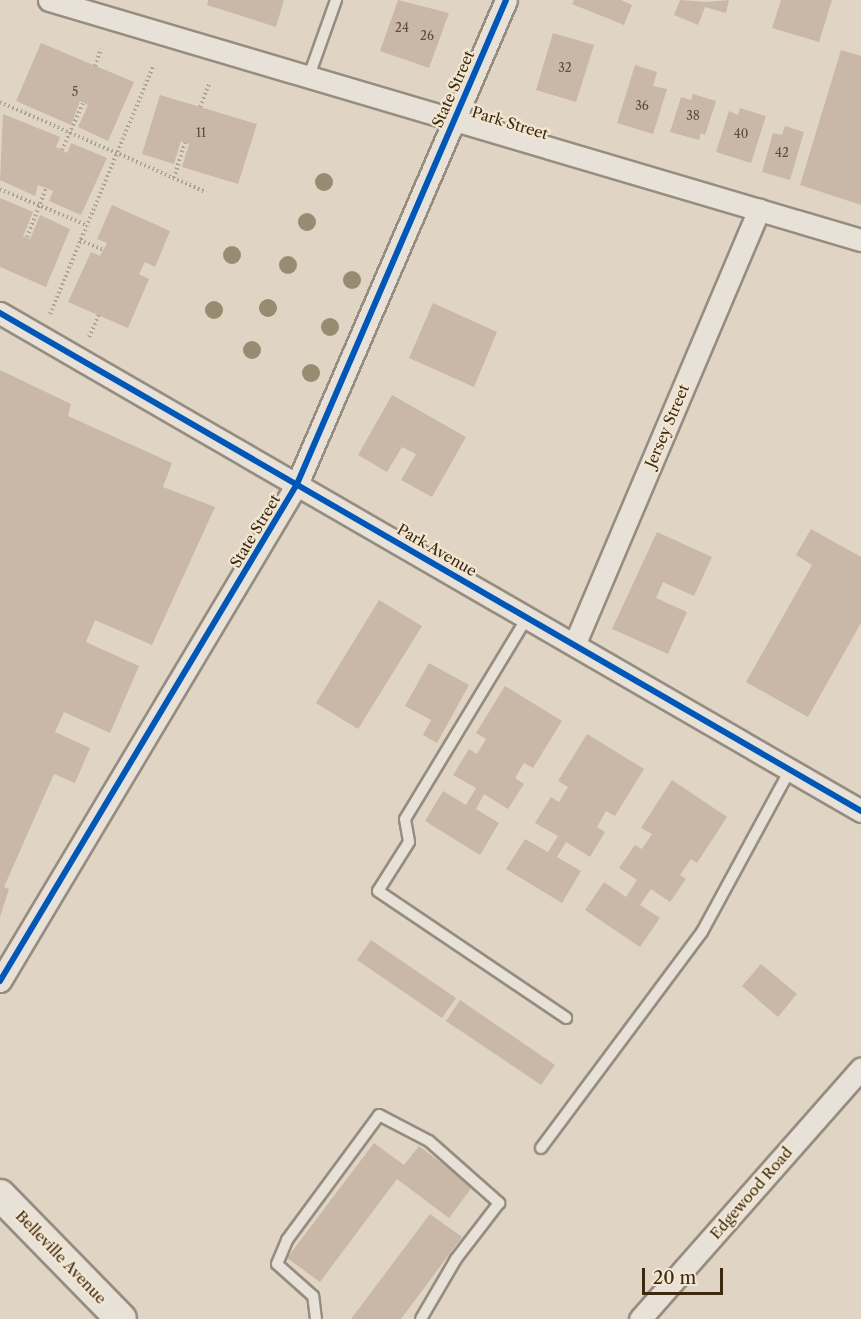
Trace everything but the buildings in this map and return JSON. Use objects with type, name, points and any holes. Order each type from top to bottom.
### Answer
[{"type":"main road","name":"Belleville Avenue","points":[[0,1195],[121,1319]]},
{"type":"street","name":"Park Street","points":[[48,0],[453,117],[861,240]]},
{"type":"street","name":"State Street","points":[[0,981],[297,484],[453,117],[506,0]]},
{"type":"street","name":"Jersey Street","points":[[575,643],[759,209]]},
{"type":"street","name":"Park Avenue","points":[[0,313],[575,643],[861,811]]},
{"type":"street","name":"Edgewood Road","points":[[640,1319],[861,1068]]},
{"type":"lane","points":[[309,76],[336,0]]},
{"type":"lane","points":[[528,616],[405,819],[409,842],[378,891],[566,1018]]},
{"type":"lane","points":[[542,1148],[702,932],[790,770]]},
{"type":"lane","points":[[316,1319],[313,1296],[277,1264],[287,1240],[379,1115],[429,1142],[499,1203],[456,1259],[421,1319]]},
{"type":"path","points":[[95,66],[101,49]]},
{"type":"path","points":[[50,315],[86,225],[120,153],[153,66]]},
{"type":"path","points":[[200,107],[208,83]]},
{"type":"path","points":[[0,102],[206,192]]},
{"type":"path","points":[[62,150],[83,103]]},
{"type":"path","points":[[174,177],[185,143]]},
{"type":"path","points":[[27,237],[46,188]]},
{"type":"path","points":[[0,189],[86,225]]},
{"type":"path","points":[[80,240],[104,250]]},
{"type":"path","points":[[89,337],[99,315]]},
{"type":"cycle path","points":[[0,981],[297,484],[506,0]]},
{"type":"cycle path","points":[[0,313],[861,811]]}]
